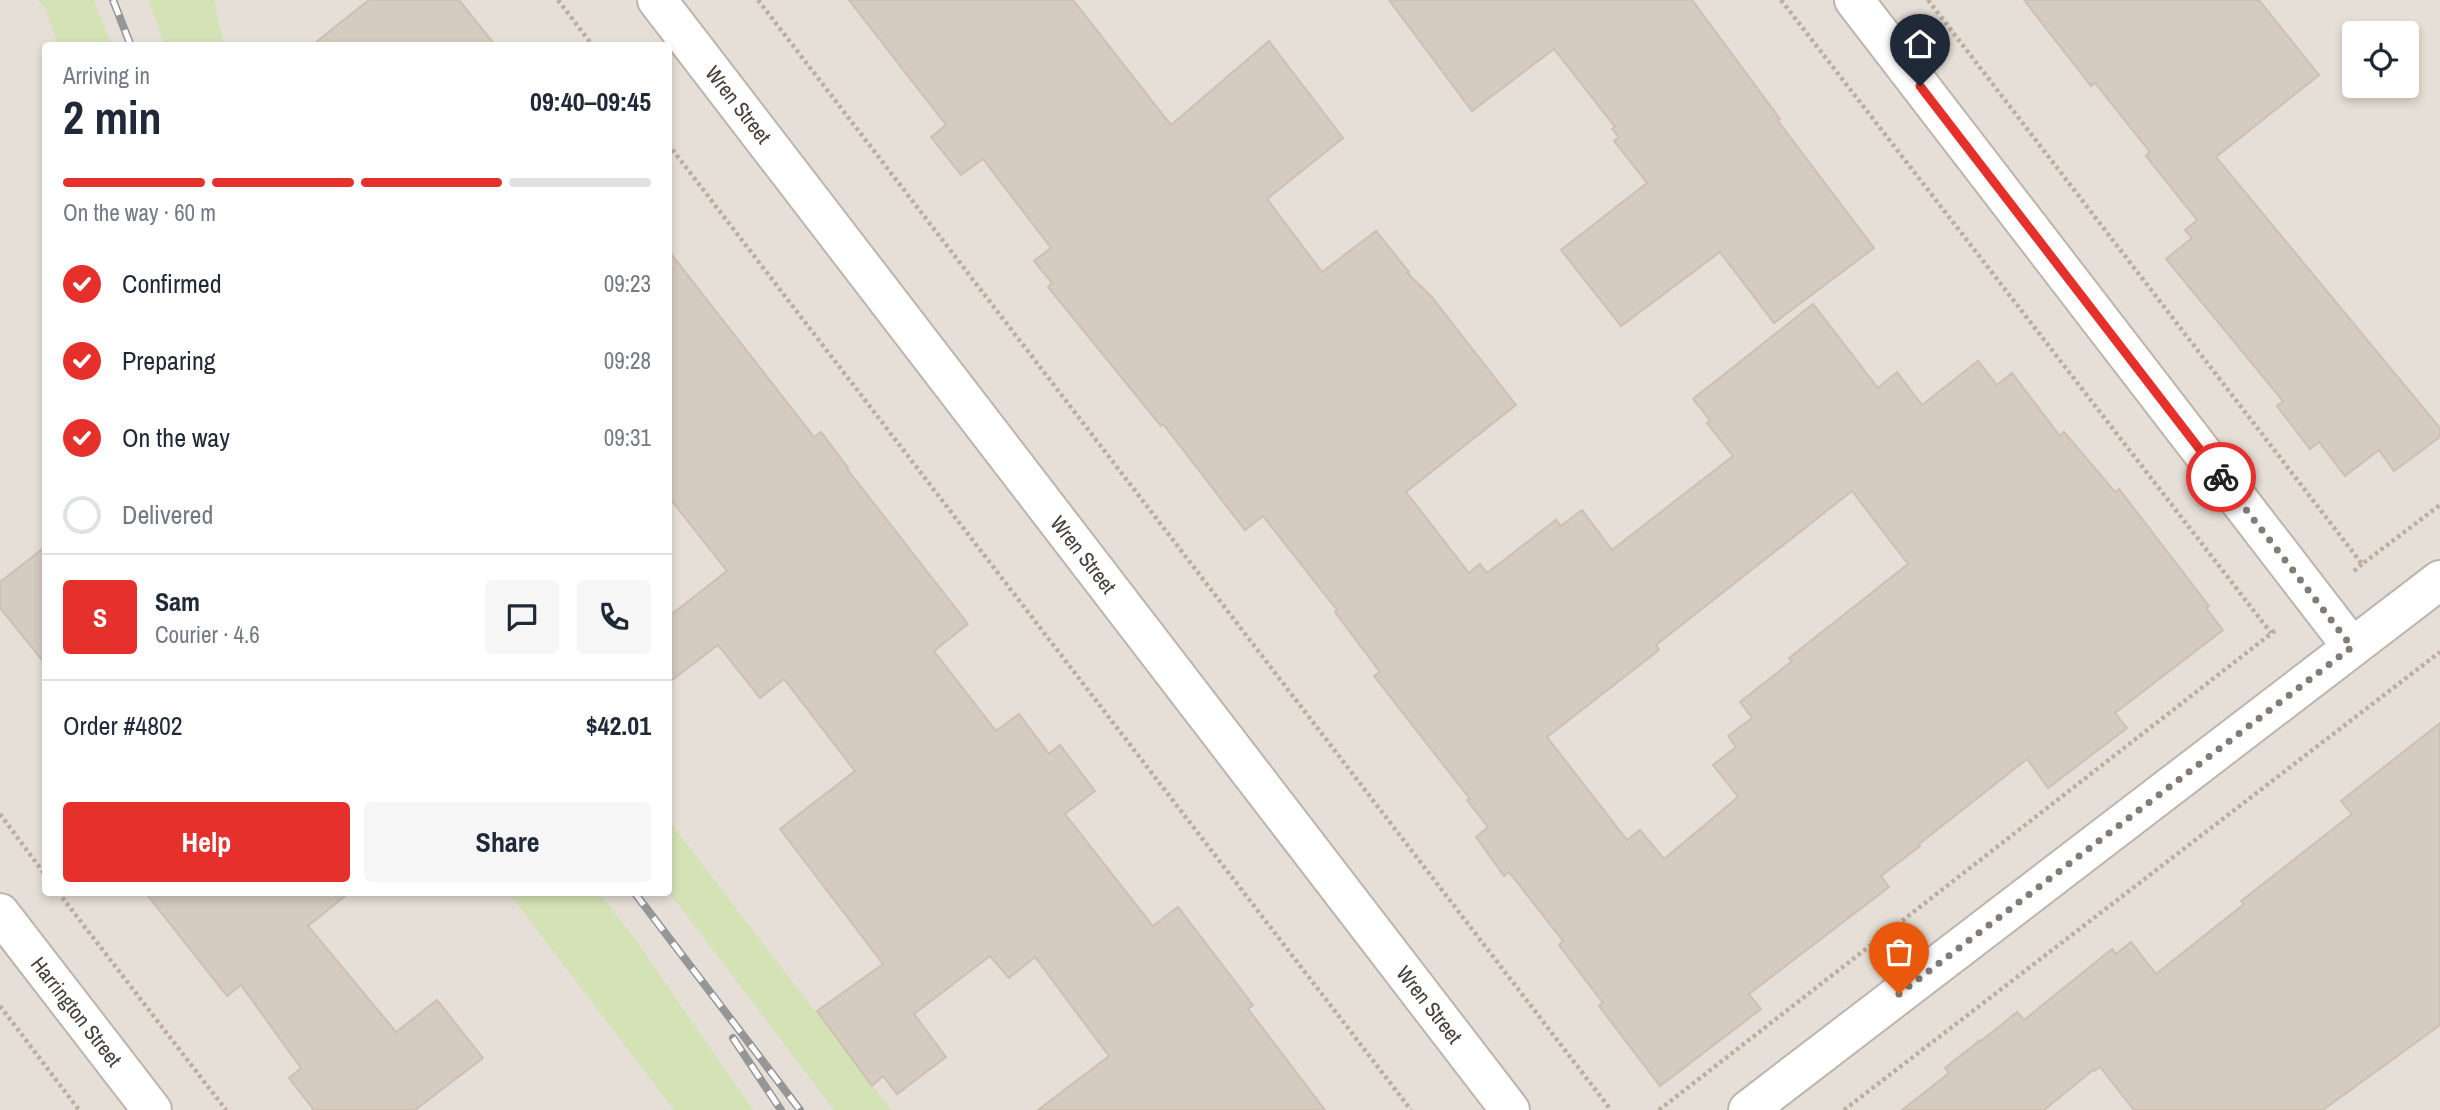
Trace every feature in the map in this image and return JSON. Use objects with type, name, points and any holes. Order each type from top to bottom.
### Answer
[{"type":"street","name":"Wren Street","points":[[657,0],[1510,1110]]},
{"type":"street","points":[[1854,0],[2352,647]]},
{"type":"street","points":[[1748,1110],[2440,580]]},
{"type":"street","name":"Harrington Street","points":[[0,913],[152,1110]]},
{"type":"path","points":[[558,0],[590,42]]},
{"type":"path","points":[[758,0],[1611,1110]]},
{"type":"path","points":[[1781,0],[2272,633]]},
{"type":"path","points":[[1928,0],[2362,564]]},
{"type":"path","points":[[672,149],[1411,1110]]},
{"type":"path","points":[[1659,1110],[2440,505]]},
{"type":"path","points":[[1844,1110],[2440,652]]},
{"type":"path","points":[[0,814],[42,871]]},
{"type":"path","points":[[61,896],[226,1110]]},
{"type":"path","points":[[0,1006],[79,1110]]},
{"type":"shaded area","points":[[0,0],[2440,0],[2440,1110],[0,1110]]},
{"type":"green space","points":[[38,0],[93,0],[111,42],[57,42],[46,10]]},
{"type":"green space","points":[[148,0],[214,0],[223,42],[164,42]]},
{"type":"green space","points":[[672,825],[891,1110],[834,1110],[672,896]]},
{"type":"green space","points":[[511,896],[601,896],[635,939],[753,1110],[674,1110]]},
{"type":"building","points":[[369,0],[459,0],[493,42],[316,42]]},
{"type":"building","points":[[849,0],[1073,0],[1171,125],[1269,41],[1343,138],[1267,199],[1322,272],[1376,231],[1409,272],[1407,273],[1431,296],[1516,405],[1406,492],[1469,573],[1480,564],[1487,573],[1556,520],[1561,526],[1582,510],[1612,550],[1733,456],[1707,423],[1710,420],[1693,399],[1813,304],[1878,388],[1897,372],[1922,405],[1978,361],[1997,385],[2012,373],[2060,436],[2064,432],[2115,492],[2119,489],[2209,606],[2206,608],[2223,630],[2115,713],[2127,728],[2048,788],[2027,759],[1919,844],[1920,846],[1881,876],[1889,887],[1749,994],[1761,1009],[1660,1086],[1599,1006],[1603,1003],[1559,945],[1563,941],[1509,872],[1504,876],[1476,837],[1488,827],[1467,800],[1470,799],[1374,676],[1380,672],[1335,612],[1337,610],[1263,516],[1245,530],[1163,424],[1161,426],[1048,287],[1052,283],[1034,261],[1051,248],[983,159],[961,175],[931,137],[946,125]],"holes":[[[1852,491],[1908,564],[1789,658],[1792,661],[1740,702],[1752,718],[1728,736],[1736,747],[1713,765],[1738,797],[1664,859],[1640,830],[1627,840],[1547,737],[1659,650],[1656,645]]]},
{"type":"building","points":[[1389,0],[1692,0],[1780,119],[1778,121],[1874,248],[1774,323],[1720,252],[1621,326],[1561,250],[1647,183],[1614,141],[1619,137],[1612,129],[1615,127],[1554,49],[1472,111]]},
{"type":"building","points":[[2024,0],[2259,0],[2319,75],[2216,157],[2440,428],[2440,437],[2394,471],[2379,450],[2345,476],[2319,442],[2310,449],[2277,406],[2283,401],[2166,259],[2192,238],[2185,230],[2197,220],[2146,156],[2150,152],[2095,83],[2091,86]]},
{"type":"building","points":[[672,255],[814,437],[821,432],[968,624],[934,651],[996,731],[1019,714],[1049,754],[1060,745],[1095,791],[1065,814],[1153,926],[1178,907],[1253,1005],[1248,1009],[1325,1110],[1038,1110],[1109,1056],[1035,957],[1009,978],[990,956],[914,1014],[946,1057],[897,1094],[883,1076],[872,1086],[817,1011],[883,964],[780,829],[855,771],[784,679],[760,698],[718,645],[672,680],[672,614],[727,571],[672,501]]},
{"type":"building","points":[[42,549],[42,660],[0,608],[0,582]]},
{"type":"building","points":[[2440,723],[2440,1025],[2323,1110],[2134,1110],[2100,1067],[2044,1110],[1902,1110],[1949,1073],[1945,1068],[1980,1040],[2017,1012],[2024,1020],[2112,949],[2116,954],[2131,942],[2156,974],[2244,904],[2241,901],[2352,814],[2341,801]]},
{"type":"building","points":[[148,896],[345,896],[308,926],[396,1032],[437,1000],[483,1058],[415,1110],[314,1110],[289,1078],[301,1068],[241,985],[227,996]]},
{"type":"railway","points":[[113,0],[129,42]]},
{"type":"railway","points":[[637,896],[800,1110]]},
{"type":"railway","points":[[733,1038],[781,1110]]},
{"type":"way so far","points":[[1899,994],[2352,647],[2221,477]]},
{"type":"route","points":[[1920,86],[2221,477]]}]
